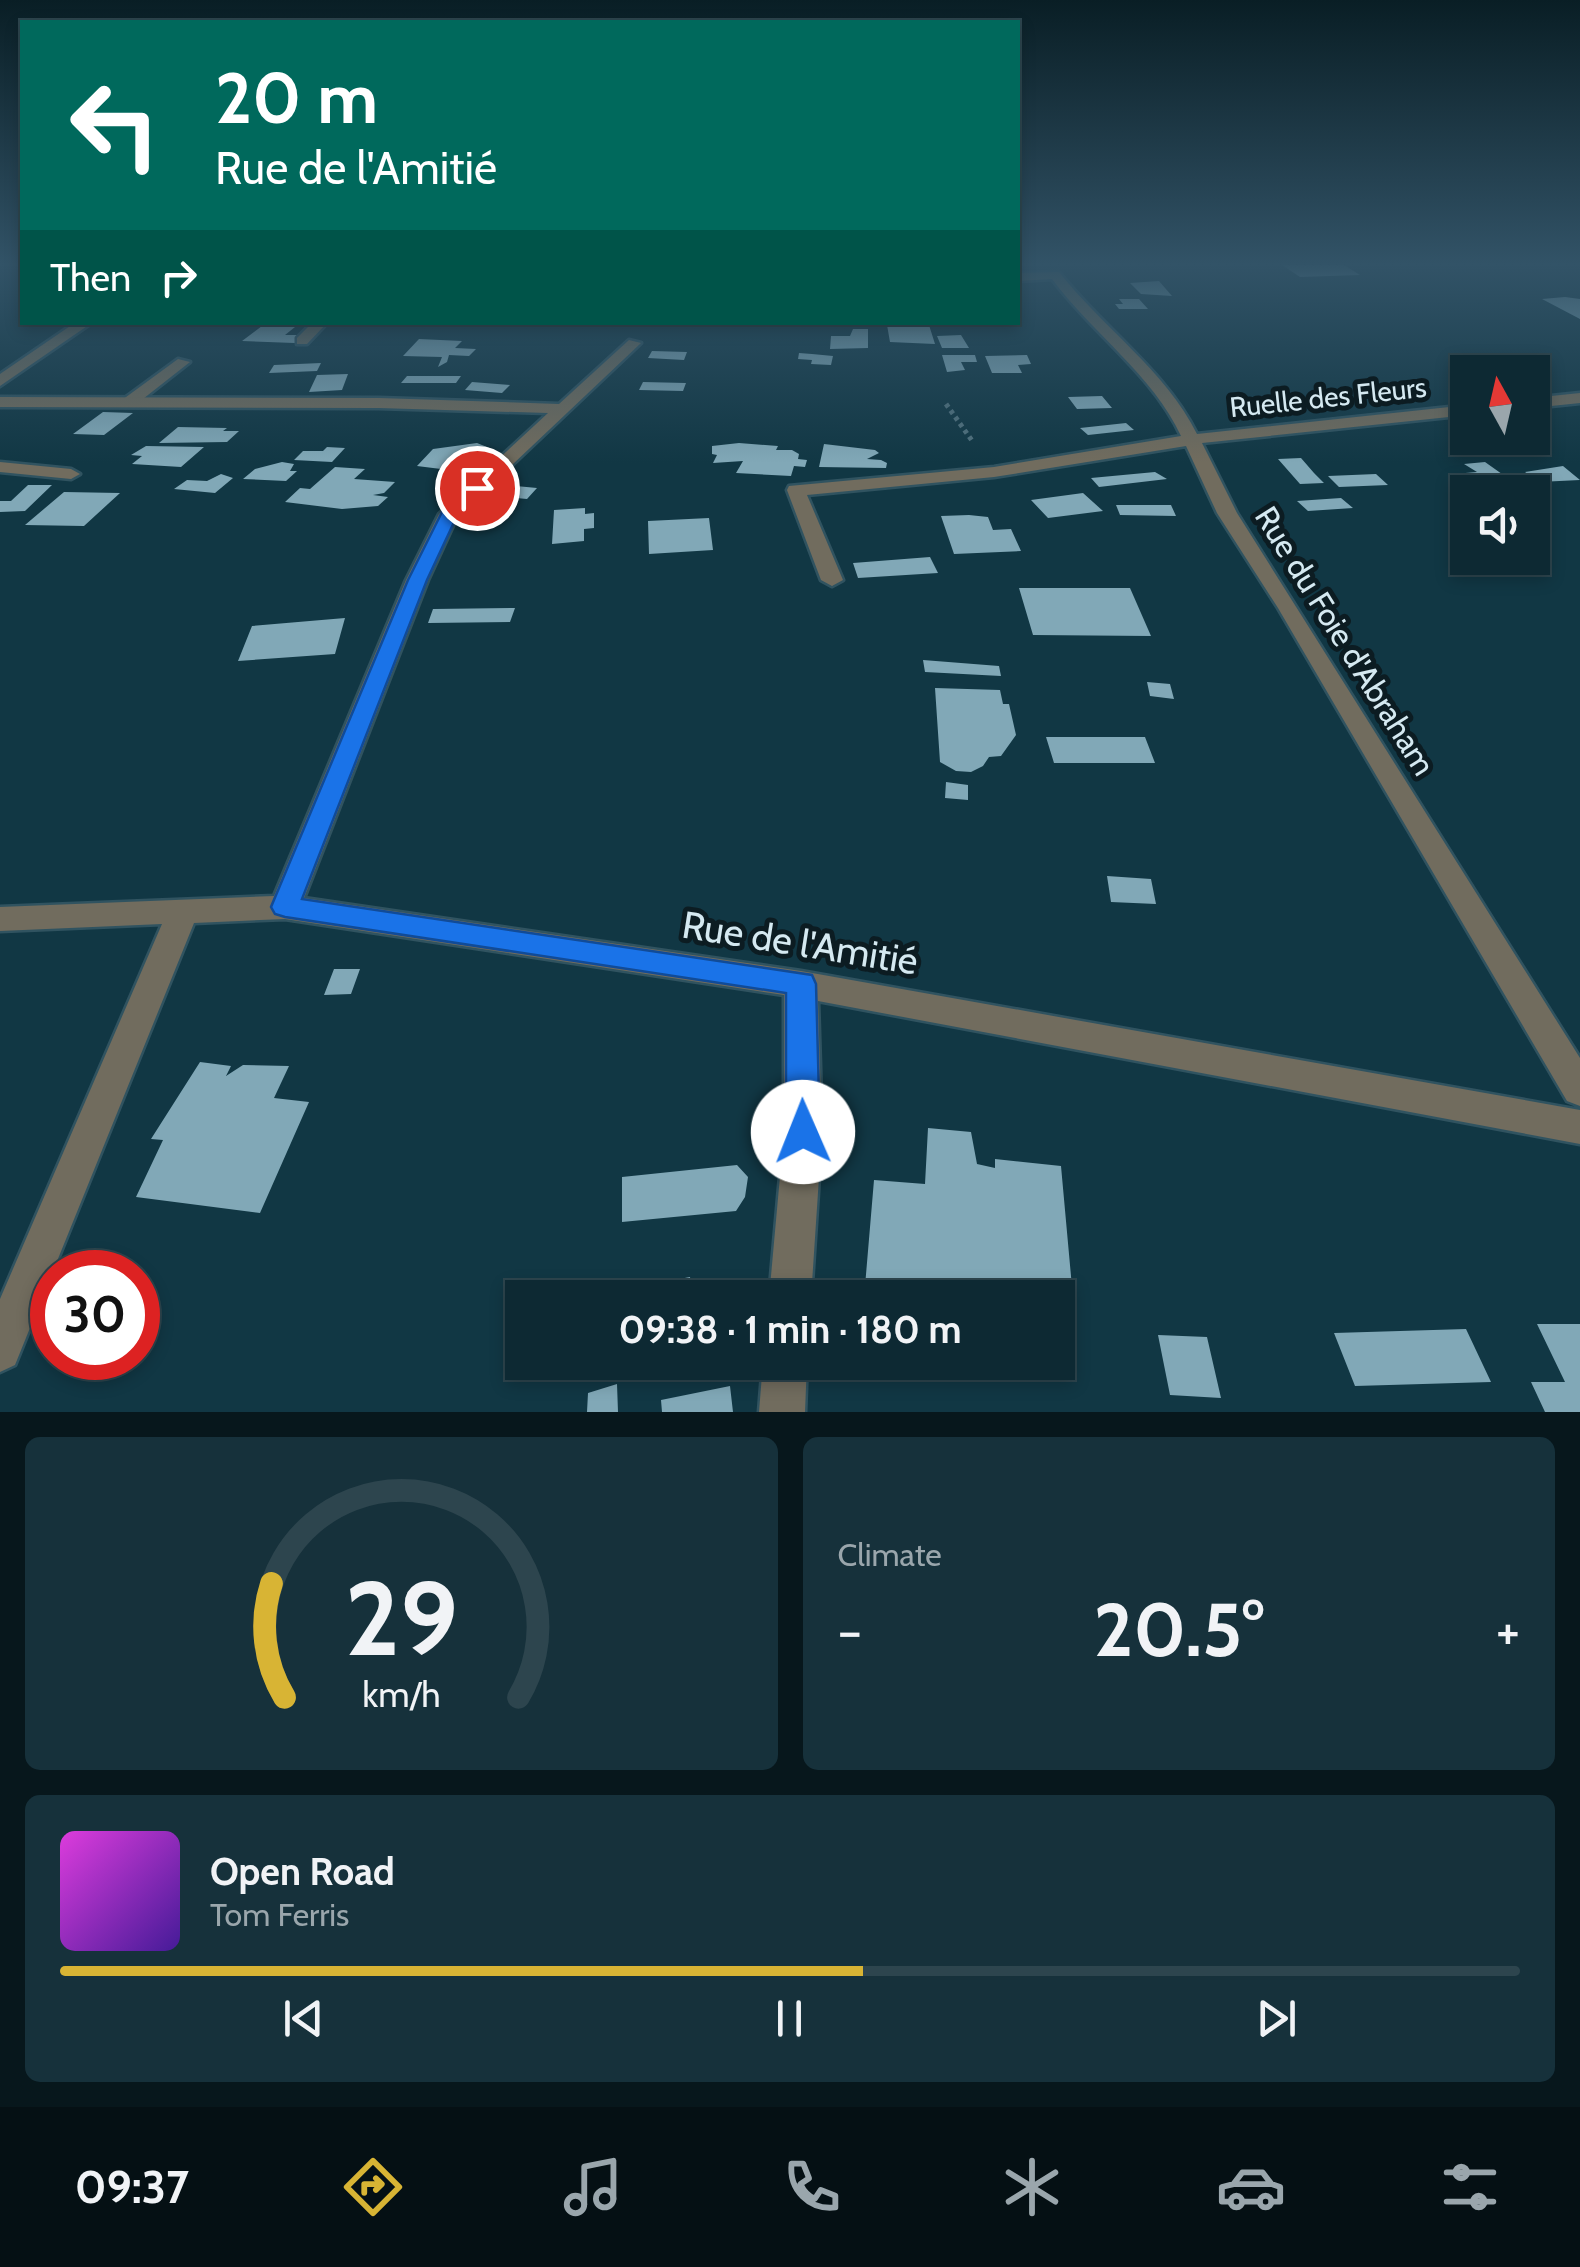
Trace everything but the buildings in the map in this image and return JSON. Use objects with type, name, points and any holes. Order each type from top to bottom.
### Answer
[{"type":"street","points":[[0,381],[73,331]]},
{"type":"street","points":[[302,341],[313,331]]},
{"type":"street","name":"Rue du Foie d'Abraham","points":[[1103,331],[1175,405],[1228,513],[1580,1090]]},
{"type":"street","points":[[285,907],[417,580],[449,514],[634,343]]},
{"type":"street","points":[[128,403],[183,362]]},
{"type":"street","points":[[1550,401],[1580,398]]},
{"type":"street","points":[[0,402],[379,403],[562,409]]},
{"type":"street","name":"Ruelle des Fleurs","points":[[832,580],[796,490],[994,472],[1195,439],[1450,412]]},
{"type":"street","points":[[0,466],[71,474]]},
{"type":"street","name":"Rue de l'Amitié","points":[[0,919],[285,907],[801,984],[1580,1127]]},
{"type":"street","points":[[0,1350],[61,1212],[183,912]]},
{"type":"street","points":[[791,1280],[803,1132],[801,984]]},
{"type":"street","points":[[782,1412],[785,1380]]},
{"type":"path","points":[[946,404],[994,472]]},
{"type":"route","points":[[477,488],[449,514],[417,580],[285,907],[801,984],[803,1132]]}]
